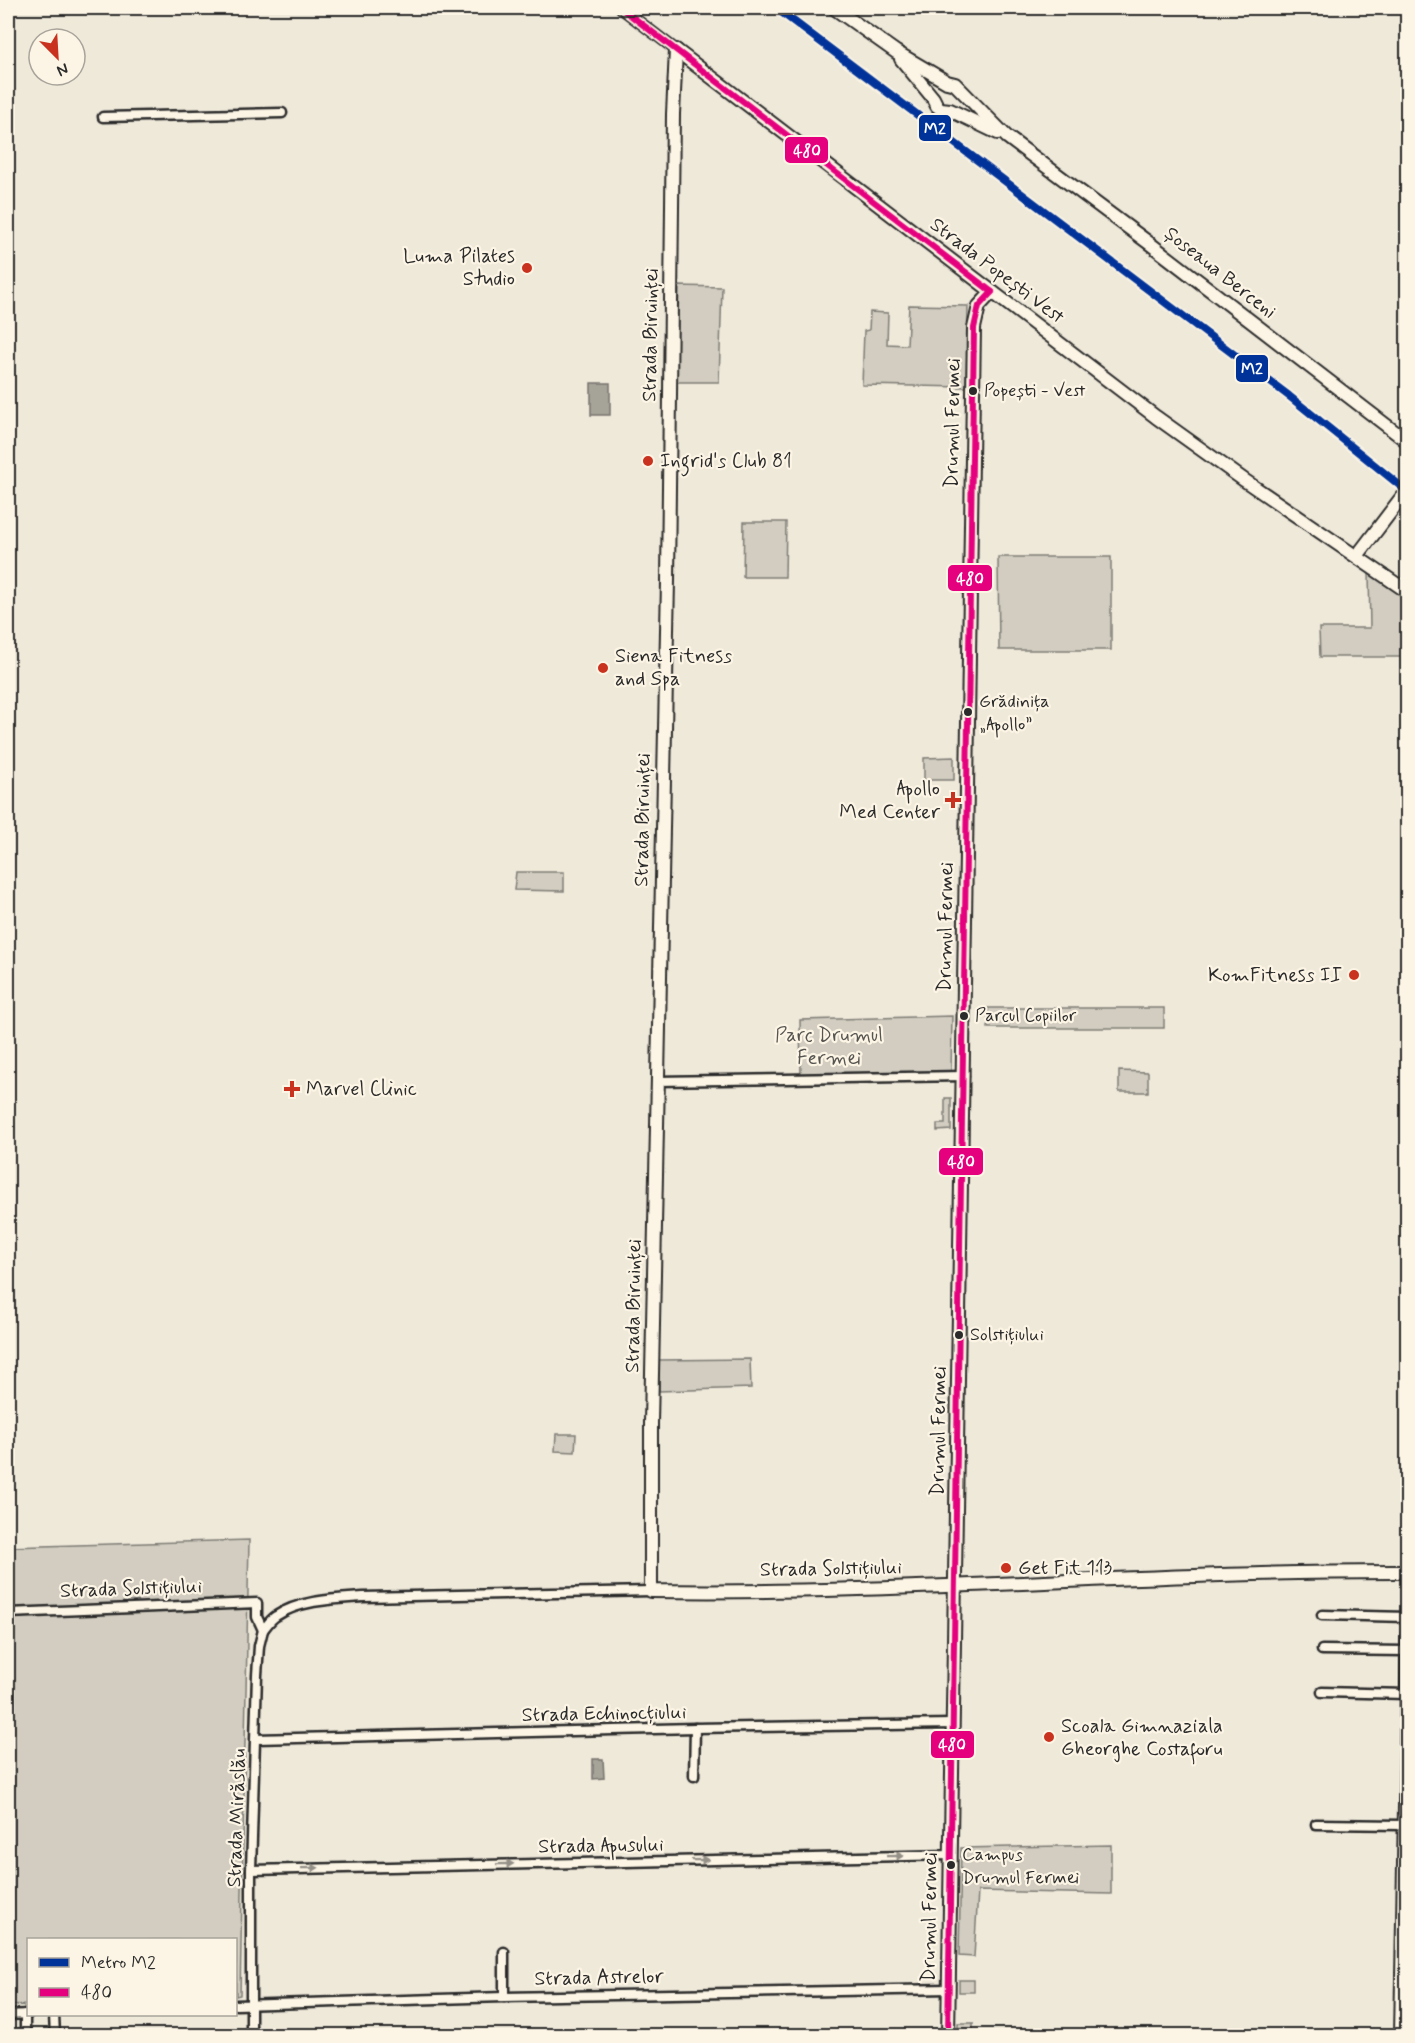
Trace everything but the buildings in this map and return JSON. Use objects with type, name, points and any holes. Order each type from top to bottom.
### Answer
[{"type":"street","name":"Strada Popești Vest","points":[[621,8],[1164,423],[1407,592]]},
{"type":"street","name":"Șoseaua Berceni","points":[[834,8],[896,52],[947,82],[956,84],[961,92],[1007,137],[1149,243],[1407,442]]},
{"type":"street","name":"Strada Biruinței","points":[[651,1591],[651,1423],[657,1081],[668,698],[673,114],[676,50]]},
{"type":"street","name":"Șoseaua Berceni","points":[[896,52],[941,109],[950,110],[1007,137]]},
{"type":"street","points":[[933,98],[938,86],[947,82]]},
{"type":"street","points":[[950,110],[958,105],[961,92]]},
{"type":"street","points":[[103,117],[282,113]]},
{"type":"street","name":"Drumul Fermei","points":[[948,2036],[974,328],[979,306],[992,292]]},
{"type":"street","points":[[1356,556],[1407,489]]},
{"type":"street","points":[[657,1081],[964,1076]]},
{"type":"street","name":"Strada Solstițiului","points":[[263,1630],[274,1616],[294,1608],[337,1599],[363,1597],[877,1588],[1250,1573],[1407,1572]]},
{"type":"street","name":"Strada Solstițiului","points":[[8,1613],[257,1603]]},
{"type":"street","name":"Strada Mirăslău","points":[[251,2036],[251,1870],[257,1675],[259,1646],[263,1630],[257,1617],[257,1603]]},
{"type":"street","points":[[1322,1616],[1407,1617]]},
{"type":"street","points":[[1401,2036],[1407,1634]]},
{"type":"street","points":[[1322,1650],[1407,1651]]},
{"type":"street","points":[[1322,1692],[1407,1685]]},
{"type":"street","name":"Strada Echinocțiului","points":[[256,1739],[953,1724]]},
{"type":"street","points":[[694,1776],[695,1728]]},
{"type":"street","points":[[1316,1824],[1404,1826]]},
{"type":"street","name":"Strada Apusului","points":[[251,1870],[951,1855]]},
{"type":"street","points":[[504,1952],[504,1997]]},
{"type":"street","name":"Strada Astrelor","points":[[237,2005],[504,1997],[949,1989]]},
{"type":"street","points":[[8,2014],[27,2014],[25,2036]]},
{"type":"street","points":[[54,2016],[55,2036]]},
{"type":"green space","points":[[679,286],[722,287],[719,382],[676,382]]},
{"type":"green space","points":[[909,305],[968,306],[966,387],[862,385],[864,331],[869,330],[870,312],[888,313],[887,344],[907,345]]},
{"type":"green space","points":[[744,522],[786,522],[785,577],[743,577]]},
{"type":"green space","points":[[998,557],[1111,557],[1111,650],[999,650]]},
{"type":"green space","points":[[1369,571],[1407,598],[1407,657],[1320,657],[1319,628],[1370,628]]},
{"type":"green space","points":[[954,757],[954,780],[924,780],[924,758]]},
{"type":"green space","points":[[516,872],[564,872],[564,891],[514,890]]},
{"type":"green space","points":[[988,1008],[1164,1008],[1164,1028],[988,1028]]},
{"type":"green space","name":"Parc Drumul Fermei","points":[[952,1016],[951,1072],[801,1075],[800,1020]]},
{"type":"green space","points":[[1119,1071],[1148,1072],[1148,1092],[1119,1092]]},
{"type":"green space","points":[[945,1098],[951,1098],[951,1130],[937,1131],[937,1124],[945,1124]]},
{"type":"green space","points":[[750,1359],[751,1388],[659,1391],[659,1360]]},
{"type":"green space","points":[[556,1434],[576,1434],[575,1452],[555,1451]]},
{"type":"green space","points":[[249,1540],[240,1995],[237,1996],[237,1938],[27,1938],[27,2005],[8,2006],[8,1547]]},
{"type":"green space","points":[[1111,1845],[1111,1894],[978,1891],[974,1957],[959,1956],[961,1848]]},
{"type":"green space","points":[[959,1980],[974,1980],[974,1992],[959,1992]]},
{"type":"green space","points":[[958,2023],[973,2023],[973,2035],[958,2035]]},
{"type":"shaded area","points":[[591,383],[610,383],[610,415],[591,415]]},
{"type":"shaded area","points":[[593,1759],[603,1759],[604,1778],[593,1779]]},
{"type":"metro line","name":"M2","points":[[776,8],[1289,396],[1408,492]]},
{"type":"transit line","name":"480","points":[[621,8],[992,292]]},
{"type":"transit line","name":"480","points":[[948,2036],[974,328],[979,306],[992,292]]},
{"type":"place","name":"Luma Pilates Studio","points":[[527,268]]},
{"type":"place","name":"Popești - Vest","points":[[973,391]]},
{"type":"place","name":"Ingrid's Club 81","points":[[648,461]]},
{"type":"place","name":"Siena Fitness and Spa","points":[[603,668]]},
{"type":"place","name":"Grădinița „Apollo”","points":[[968,712]]},
{"type":"place","name":"Apollo Med Center","points":[[953,800]]},
{"type":"place","name":"KomFitness II","points":[[1354,975]]},
{"type":"place","name":"Parcul Copiilor","points":[[964,1016]]},
{"type":"place","name":"Marvel Clinic","points":[[292,1089]]},
{"type":"place","name":"Solstițiului","points":[[959,1335]]},
{"type":"place","name":"Get Fit 113","points":[[1006,1568]]},
{"type":"place","name":"Scoala Gimnaziala Gheorghe Costaforu","points":[[1049,1737]]},
{"type":"place","name":"Campus Drumul Fermei","points":[[951,1865]]}]
